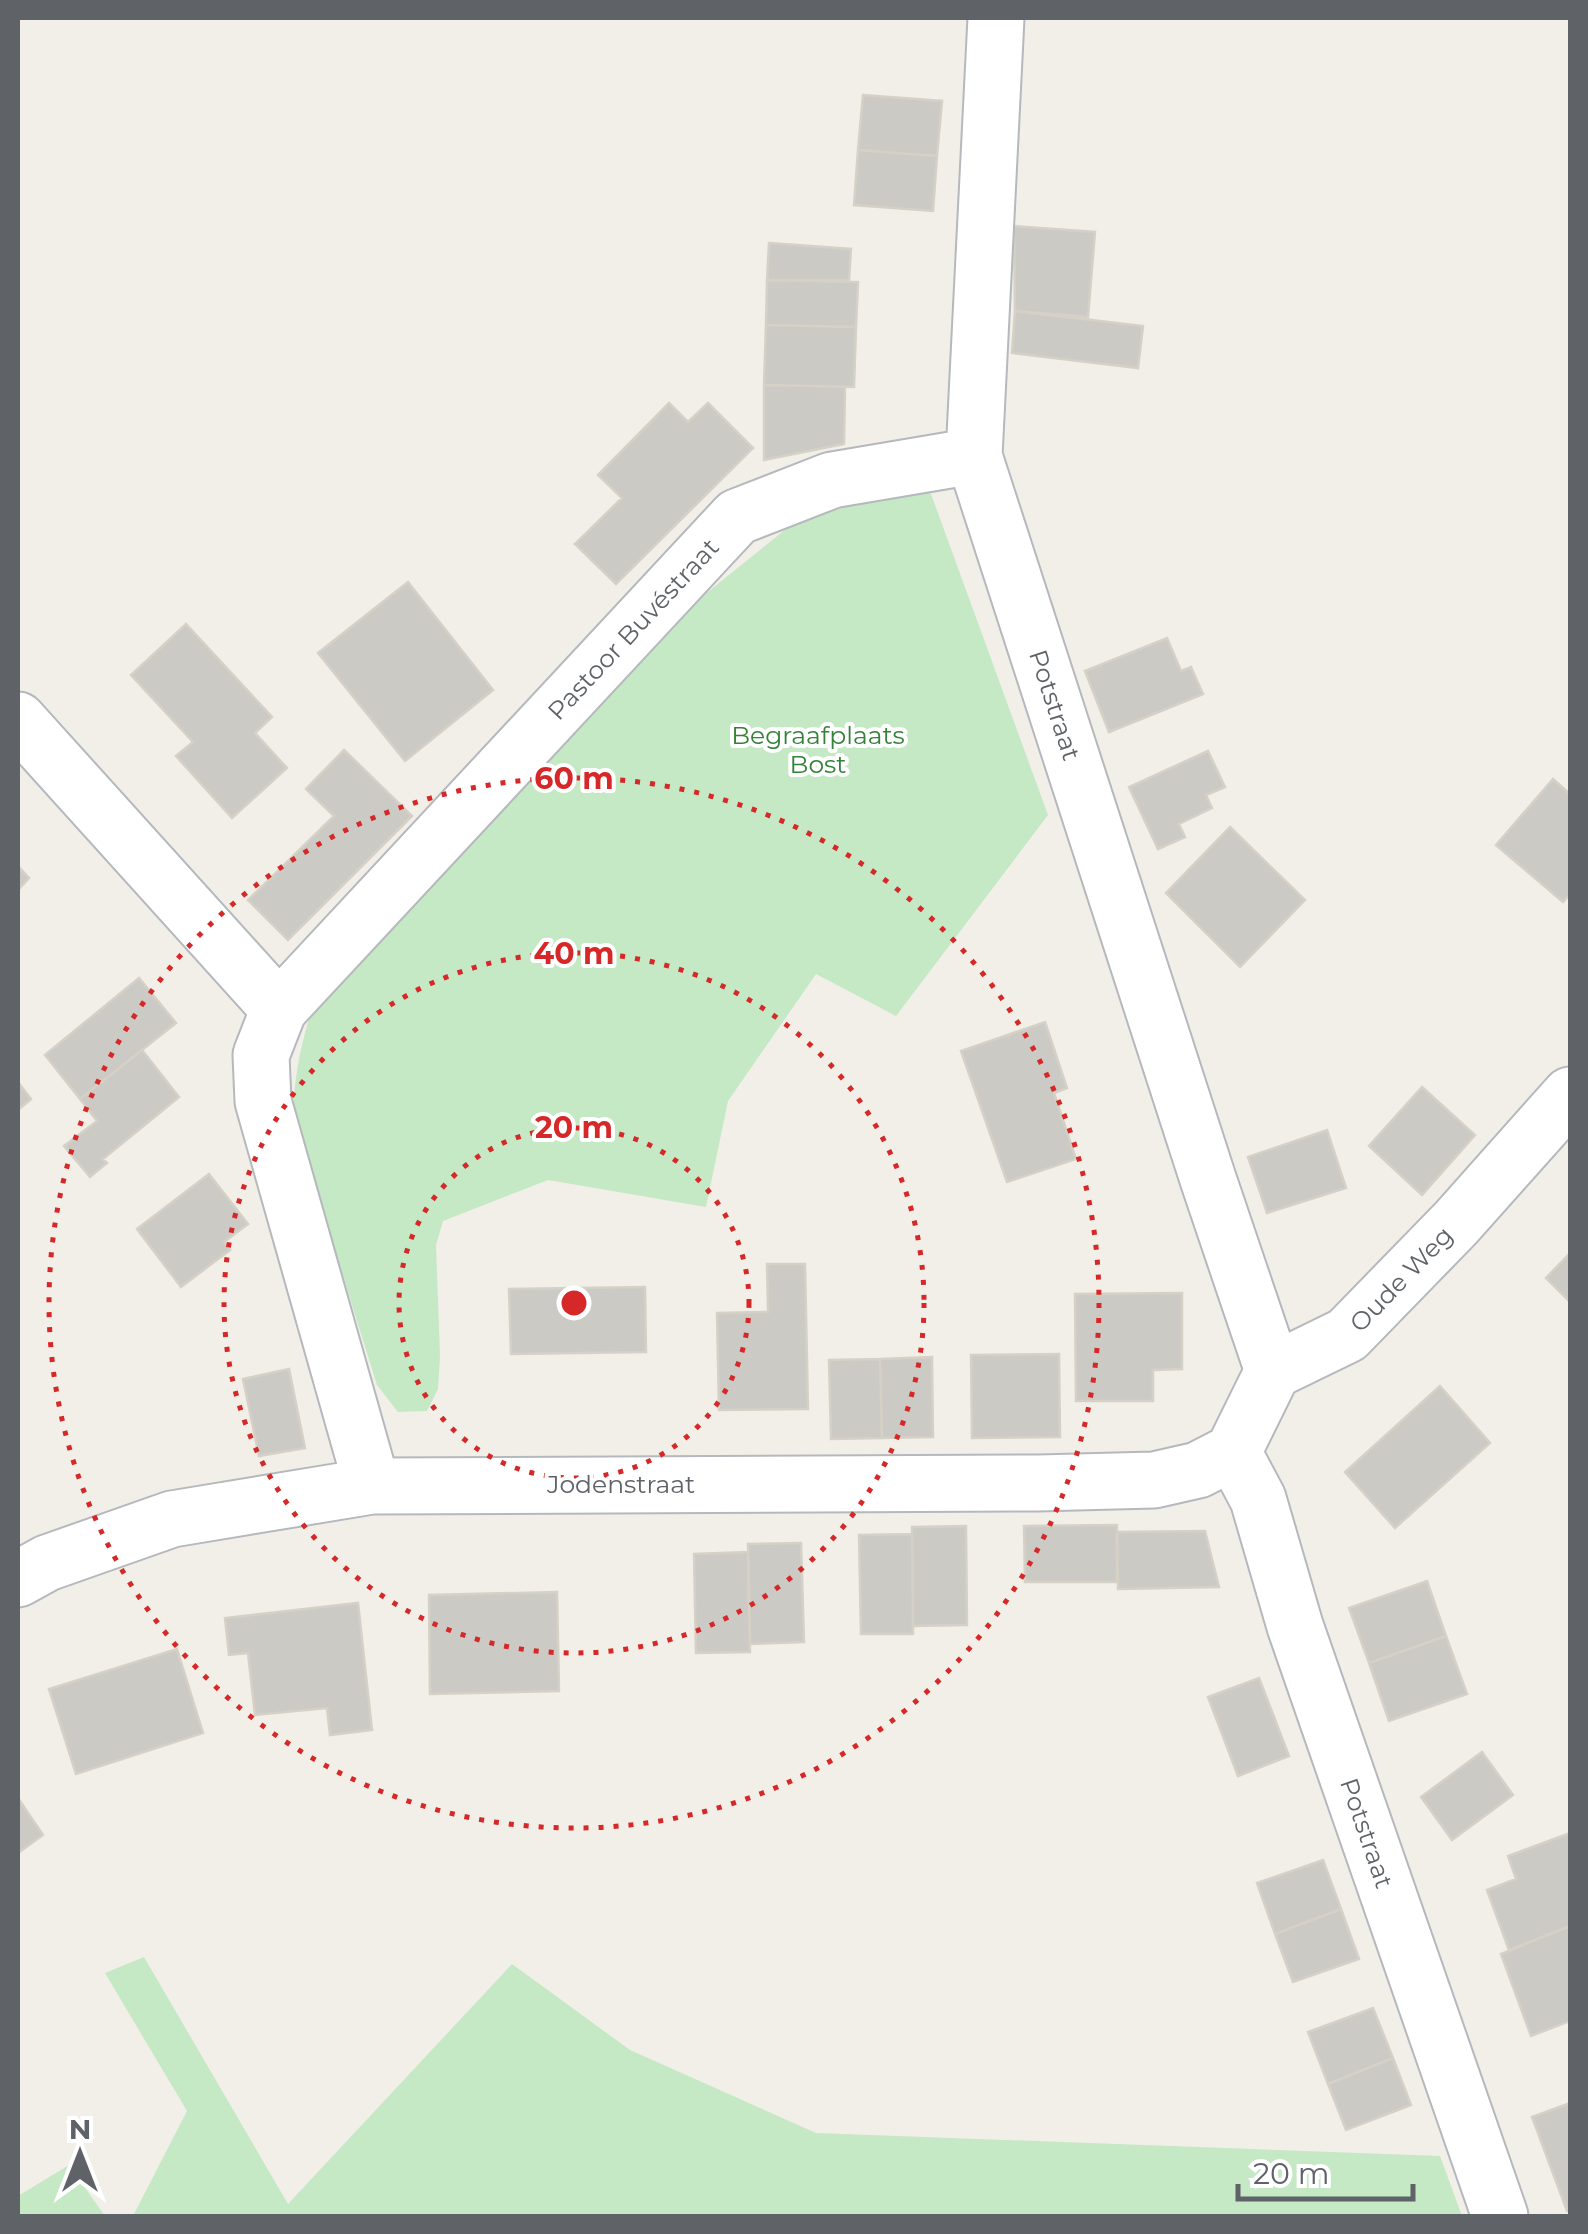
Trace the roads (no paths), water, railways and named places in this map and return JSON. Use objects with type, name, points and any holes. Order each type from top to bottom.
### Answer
[{"type":"street","name":"Potstraat","points":[[996,18],[974,456],[1273,1371]]},
{"type":"street","name":"Pastoor Buvéstraat","points":[[372,1486],[262,1101],[261,1055],[278,1008],[736,517],[832,480],[974,456]]},
{"type":"street","points":[[18,720],[278,1008]]},
{"type":"street","name":"Oude Weg","points":[[1273,1371],[1347,1335],[1456,1223],[1570,1095]]},
{"type":"street","points":[[1233,1452],[1273,1371]]},
{"type":"street","name":"Potstraat","points":[[1233,1452],[1258,1499],[1295,1626],[1500,2216]]},
{"type":"street","name":"Jodenstraat","points":[[18,1579],[46,1562],[172,1519],[372,1486],[1154,1480],[1198,1470],[1233,1452]]},
{"type":"park label","name":"Begraafplaats Bost","points":[[818,750]]}]
